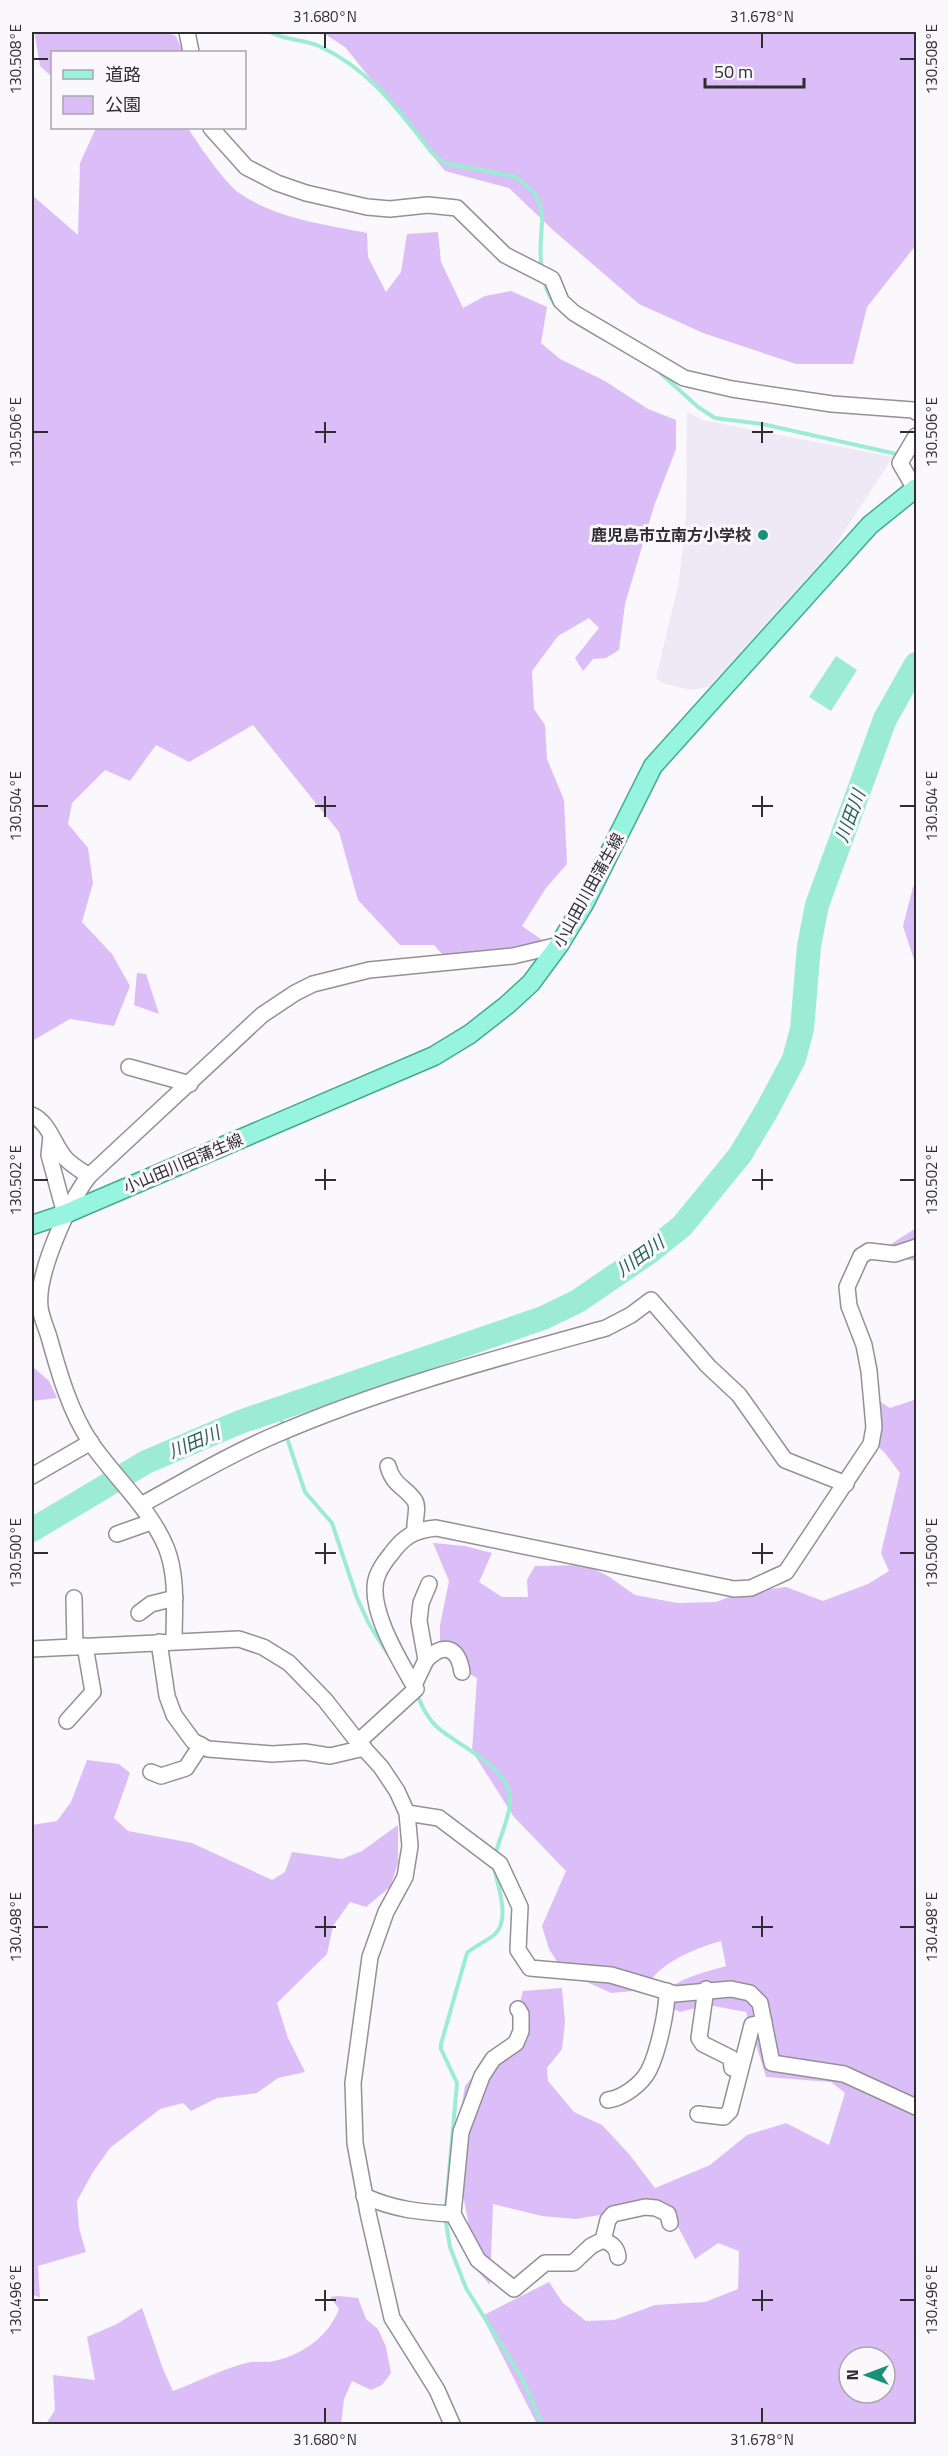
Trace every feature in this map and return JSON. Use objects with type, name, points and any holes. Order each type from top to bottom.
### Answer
[{"type":"main road","name":"小山田川田蒲生線","points":[[32,1225],[65,1214],[434,1056],[483,1024],[507,1005],[531,982],[559,945],[584,903],[653,766],[870,525],[916,488]]},
{"type":"street","points":[[187,32],[191,51]]},
{"type":"street","points":[[212,129],[246,167],[277,183],[306,193],[367,207],[390,209],[436,205],[457,208],[505,255],[552,279],[561,301],[574,313],[684,378],[832,404],[916,412]]},
{"type":"street","points":[[913,442],[900,464],[916,488]]},
{"type":"street","points":[[559,945],[513,956],[369,970],[313,984],[295,993],[262,1015],[89,1176],[74,1196],[65,1214],[41,1282],[40,1306],[68,1397],[91,1442],[139,1503],[165,1544],[174,1570],[175,1598],[167,1642],[167,1696],[174,1715],[193,1741],[208,1749],[273,1754],[305,1752],[330,1756],[361,1745],[416,1689],[380,1618],[375,1596],[377,1575],[393,1551],[415,1530],[436,1528],[734,1589],[751,1588],[786,1572],[871,1444],[874,1427],[865,1354],[849,1306],[847,1287],[861,1256],[869,1251],[896,1254],[916,1246]]},
{"type":"street","points":[[129,1067],[190,1084]]},
{"type":"street","points":[[32,1115],[46,1126],[67,1160],[89,1176]]},
{"type":"street","points":[[51,1136],[49,1155],[65,1214]]},
{"type":"street","points":[[139,1503],[215,1462],[275,1434],[412,1383],[606,1328],[631,1315],[651,1300],[708,1366],[740,1395],[785,1460],[846,1484]]},
{"type":"street","points":[[32,1476],[91,1442]]},
{"type":"street","points":[[388,1466],[398,1486],[415,1501],[417,1510],[414,1519],[415,1530]]},
{"type":"street","points":[[117,1534],[151,1522]]},
{"type":"street","points":[[426,1660],[419,1621],[421,1603],[429,1584]]},
{"type":"street","points":[[67,1720],[93,1692],[80,1646],[74,1598]]},
{"type":"street","points":[[139,1613],[151,1604],[175,1598]]},
{"type":"street","points":[[32,1649],[239,1640],[263,1647],[289,1663],[325,1700],[381,1767],[397,1791],[407,1813],[410,1846],[405,1877],[386,1912],[370,1957],[353,2083],[356,2143],[364,2196],[392,2318],[437,2390],[452,2424]]},
{"type":"street","points":[[414,1685],[426,1660],[436,1650],[445,1649],[454,1653],[460,1661],[462,1672]]},
{"type":"street","points":[[151,1772],[161,1776],[186,1768],[201,1745]]},
{"type":"street","points":[[407,1813],[439,1818],[500,1864],[520,1907],[518,1950],[530,1968],[611,1975],[675,1994],[706,1989],[731,1989],[750,1993],[760,2002],[772,2063],[844,2074],[916,2107]]},
{"type":"street","points":[[706,1989],[699,2038],[703,2044],[731,2058],[732,2068]]},
{"type":"street","points":[[608,2100],[615,2099],[634,2088],[649,2071],[667,2009],[667,1991]]},
{"type":"street","points":[[518,2009],[521,2014],[521,2031],[516,2043],[493,2059],[482,2076],[461,2132],[453,2214],[478,2260],[514,2289],[545,2263],[573,2263],[591,2246],[603,2240],[608,2220],[613,2214],[645,2207],[656,2208],[668,2214],[670,2223]]},
{"type":"street","points":[[698,2114],[724,2117],[730,2111],[752,2025],[764,2023]]},
{"type":"street","points":[[364,2196],[387,2206],[410,2211],[453,2214]]},
{"type":"street","points":[[603,2240],[613,2245],[618,2257]]},
{"type":"shaded area","name":"鹿児島市立南方小学校","points":[[687,412],[703,420],[893,457],[831,552],[709,687],[690,690],[662,683],[656,678],[679,581],[686,517]]},
{"type":"shaded area","points":[[836,656],[857,670],[831,711],[809,697]]},
{"type":"green space","points":[[37,32],[166,32],[176,36],[183,51],[51,51],[51,76],[40,66],[35,36]]},
{"type":"green space","points":[[322,32],[916,32],[916,245],[867,307],[853,364],[796,364],[703,333],[639,304],[554,231],[509,188],[445,171],[345,47]]},
{"type":"green space","points":[[96,129],[189,129],[233,188],[254,202],[285,215],[367,233],[368,257],[386,292],[401,272],[407,234],[438,232],[441,262],[463,308],[485,296],[511,291],[547,307],[541,343],[560,359],[605,381],[648,409],[676,420],[676,449],[654,506],[625,604],[619,650],[606,658],[593,659],[583,671],[575,658],[599,628],[589,618],[558,636],[532,671],[534,709],[545,725],[547,759],[564,800],[567,864],[546,888],[522,926],[545,942],[520,959],[485,968],[454,968],[434,945],[400,945],[358,900],[339,832],[253,725],[189,762],[156,745],[130,781],[105,770],[72,803],[68,824],[88,848],[93,883],[82,922],[112,954],[130,986],[114,1026],[70,1019],[32,1041],[32,195],[78,235],[80,163]]},
{"type":"green space","points":[[916,884],[916,966],[903,926],[913,887]]},
{"type":"green space","points":[[137,973],[146,974],[159,1014],[134,1005]]},
{"type":"green space","points":[[916,1228],[916,1261],[880,1255],[888,1246]]},
{"type":"green space","points":[[32,1366],[49,1381],[57,1398],[32,1401]]},
{"type":"green space","points":[[914,1400],[916,1405],[916,2424],[537,2424],[482,2316],[549,2282],[563,2303],[586,2321],[614,2320],[655,2305],[705,2302],[738,2289],[739,2251],[718,2243],[695,2259],[666,2204],[576,2219],[542,2216],[493,2204],[490,2285],[472,2264],[470,2231],[461,2185],[458,2127],[465,2086],[491,2055],[510,2040],[523,1991],[562,1988],[565,2022],[562,2049],[547,2068],[548,2081],[574,2112],[602,2125],[629,2154],[655,2188],[710,2165],[747,2135],[786,2123],[829,2145],[845,2093],[831,2082],[766,2077],[746,2012],[708,2005],[680,2012],[657,2001],[679,1982],[726,1966],[721,1941],[677,1958],[658,1972],[644,1990],[611,1993],[563,1971],[549,1949],[542,1926],[566,1871],[514,1817],[472,1751],[477,1678],[453,1665],[440,1653],[440,1625],[449,1581],[433,1543],[465,1546],[492,1553],[479,1582],[502,1597],[528,1597],[527,1580],[535,1566],[586,1565],[608,1576],[635,1595],[677,1603],[716,1602],[742,1592],[786,1587],[823,1601],[868,1584],[889,1571],[881,1553],[900,1473],[885,1453],[868,1437],[879,1401],[890,1408]]},
{"type":"green space","points":[[87,1760],[119,1764],[130,1773],[114,1818],[128,1831],[192,1843],[272,1880],[285,1872],[292,1852],[342,1859],[362,1851],[398,1825],[398,1863],[390,1887],[366,1907],[350,1902],[333,1926],[327,1954],[277,2003],[288,2038],[305,2072],[278,2078],[257,2093],[217,2098],[191,2111],[183,2103],[160,2109],[110,2148],[77,2201],[79,2228],[86,2252],[38,2266],[40,2298],[32,2294],[32,1825],[57,1821],[71,1802]]},
{"type":"green space","points":[[330,2297],[358,2298],[366,2319],[378,2329],[386,2347],[391,2373],[382,2385],[371,2390],[352,2381],[344,2399],[341,2424],[46,2424],[55,2410],[53,2375],[95,2380],[87,2337],[117,2324],[142,2308],[173,2391],[232,2367],[251,2362],[274,2361],[304,2349],[329,2328],[339,2309]]},
{"type":"waterway","points":[[270,32],[319,46],[354,67],[383,93],[433,154],[444,163],[512,176],[527,186],[536,196],[542,217],[540,255],[542,270]]},
{"type":"waterway","points":[[544,280],[552,301],[566,316],[604,339]]},
{"type":"waterway","points":[[655,368],[698,407],[715,418],[762,424],[901,455]]},
{"type":"waterway","name":"川田川","points":[[32,1530],[146,1462],[240,1422],[543,1318],[578,1301],[651,1251],[682,1226],[740,1155],[794,1059],[802,1029],[809,946],[817,905],[885,719],[916,664]]},
{"type":"waterway","points":[[277,1409],[284,1427]]},
{"type":"waterway","points":[[286,1435],[305,1492],[332,1523],[357,1598],[369,1624],[388,1654]]},
{"type":"waterway","points":[[419,1699],[436,1726],[482,1759],[502,1778],[508,1790],[510,1803],[496,1852]]},
{"type":"waterway","points":[[446,2207],[457,2083],[441,2049],[441,2044],[467,1953],[494,1935],[502,1921],[502,1903],[494,1868]]},
{"type":"waterway","points":[[446,2223],[450,2247],[466,2288],[523,2380],[542,2424]]},
{"type":"place","name":"鹿児島市立南方小学校","points":[[763,535]]}]
